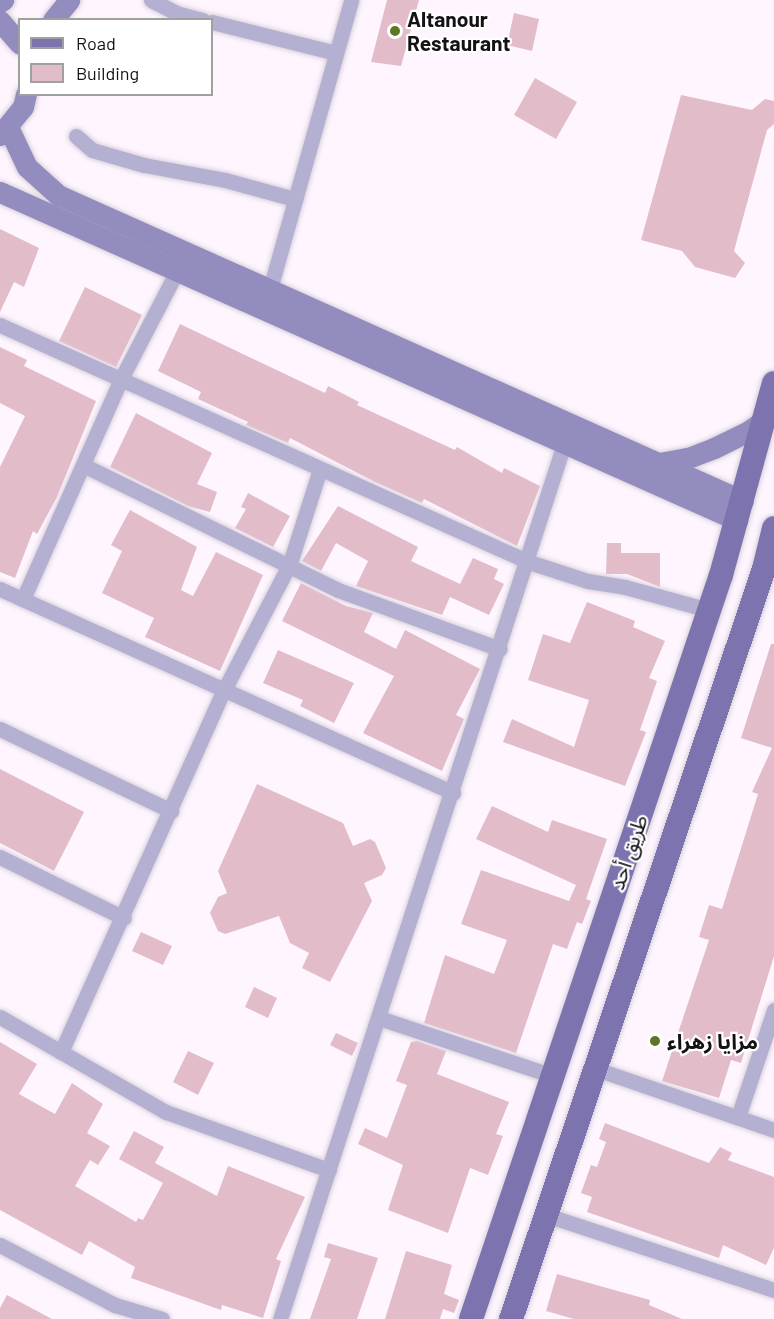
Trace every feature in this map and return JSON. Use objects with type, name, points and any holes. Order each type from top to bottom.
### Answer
[{"type":"main road","name":"طريق أحد","points":[[471,1319],[709,610],[740,510],[774,383]]},
{"type":"main road","name":"طريق أحد","points":[[511,1319],[774,528]]},
{"type":"street","points":[[55,18],[69,0]]},
{"type":"street","points":[[151,0],[176,13],[195,18]]},
{"type":"street","points":[[270,290],[351,0]]},
{"type":"street","points":[[0,21],[18,42]]},
{"type":"street","points":[[213,21],[336,53]]},
{"type":"street","points":[[26,96],[23,107],[4,132],[27,167],[58,195],[659,463],[740,510]]},
{"type":"street","points":[[76,135],[92,150],[144,165],[225,180],[295,199]]},
{"type":"street","points":[[0,192],[564,444],[740,510]]},
{"type":"street","points":[[23,599],[121,379],[177,271]]},
{"type":"street","points":[[0,325],[529,562],[588,581],[625,587],[709,610]]},
{"type":"street","points":[[659,463],[688,458],[714,448],[749,431],[766,418]]},
{"type":"street","points":[[280,1319],[529,562],[564,444]]},
{"type":"street","points":[[83,465],[290,563],[338,590],[500,649]]},
{"type":"street","points":[[61,1052],[124,918],[224,690],[290,563],[320,469]]},
{"type":"street","points":[[2,594],[23,599],[453,793]]},
{"type":"street","points":[[0,729],[171,811]]},
{"type":"street","points":[[0,857],[124,918]]},
{"type":"street","points":[[738,1117],[774,1010]]},
{"type":"street","points":[[0,1017],[166,1112],[329,1170]]},
{"type":"street","points":[[379,1018],[553,1076]]},
{"type":"street","points":[[596,1069],[774,1130]]},
{"type":"street","points":[[546,1215],[774,1290]]},
{"type":"street","points":[[0,1245],[115,1305],[162,1319]]},
{"type":"building","name":"Altanour Restaurant","points":[[387,0],[419,0],[401,66],[371,62]]},
{"type":"building","points":[[514,13],[539,19],[532,51],[507,45]]},
{"type":"building","points":[[535,78],[577,102],[556,139],[514,115]]},
{"type":"building","points":[[681,95],[752,110],[765,99],[774,101],[774,124],[767,130],[734,251],[745,263],[735,278],[695,267],[682,251],[641,240]]},
{"type":"building","points":[[0,229],[39,248],[24,287],[14,282],[0,312]]},
{"type":"building","points":[[85,287],[142,315],[116,367],[59,341]]},
{"type":"building","points":[[180,324],[325,393],[328,386],[359,402],[357,405],[455,450],[457,447],[502,473],[504,468],[540,486],[517,546],[424,499],[422,503],[375,482],[290,438],[288,443],[246,425],[248,422],[198,399],[201,392],[158,371]]},
{"type":"building","points":[[0,347],[27,360],[24,366],[96,401],[57,497],[37,534],[33,531],[15,578],[0,572],[0,467],[25,416],[0,403]]},
{"type":"building","points":[[136,413],[212,453],[197,484],[217,492],[210,512],[188,506],[110,467]]},
{"type":"building","points":[[248,493],[290,516],[273,547],[235,528],[246,509],[241,507]]},
{"type":"building","points":[[338,506],[418,547],[411,561],[460,584],[473,558],[498,569],[494,579],[504,584],[489,615],[450,597],[442,615],[356,586],[368,561],[336,543],[321,571],[302,561]]},
{"type":"building","points":[[130,510],[197,547],[181,590],[193,596],[216,552],[263,575],[220,671],[145,637],[154,618],[102,593],[122,551],[111,545]]},
{"type":"building","points":[[607,543],[621,543],[621,553],[660,553],[660,587],[627,574],[606,574]]},
{"type":"building","points":[[301,583],[346,606],[373,613],[364,632],[396,649],[405,630],[480,669],[456,715],[464,719],[442,771],[363,733],[394,676],[282,621]]},
{"type":"building","points":[[587,602],[635,621],[633,627],[665,641],[649,678],[657,681],[640,730],[646,732],[625,786],[503,742],[512,719],[574,747],[589,700],[528,680],[543,634],[570,643]]},
{"type":"building","points":[[771,644],[774,644],[774,956],[741,1063],[731,1060],[719,1098],[662,1081],[709,940],[699,937],[709,905],[722,909],[758,794],[752,792],[772,748],[741,738]]},
{"type":"building","points":[[278,650],[354,683],[334,723],[300,706],[303,700],[263,683]]},
{"type":"building","points":[[0,769],[84,812],[54,871],[0,843]]},
{"type":"building","points":[[257,784],[343,823],[353,846],[370,839],[375,842],[386,868],[382,875],[364,883],[372,901],[330,982],[302,968],[309,953],[290,943],[279,916],[225,934],[218,931],[210,913],[218,897],[227,893],[218,871]]},
{"type":"building","points":[[492,806],[548,832],[552,820],[607,839],[586,899],[591,901],[582,924],[577,922],[567,949],[553,944],[516,1053],[424,1023],[445,955],[494,974],[507,940],[461,924],[481,870],[569,901],[576,885],[476,839]]},
{"type":"building","points":[[141,932],[172,946],[163,965],[132,951]]},
{"type":"building","points":[[254,987],[277,998],[268,1018],[245,1007]]},
{"type":"building","points":[[336,1033],[358,1043],[352,1056],[330,1045]]},
{"type":"building","points":[[417,1041],[446,1051],[437,1074],[509,1102],[496,1134],[503,1136],[488,1175],[470,1168],[448,1233],[388,1210],[403,1165],[358,1144],[365,1128],[387,1138],[407,1085],[396,1081],[411,1042]]},
{"type":"building","points":[[0,1042],[37,1064],[19,1094],[55,1114],[72,1083],[103,1104],[87,1133],[110,1146],[98,1165],[90,1160],[75,1186],[136,1222],[138,1218],[143,1220],[163,1183],[119,1159],[134,1131],[164,1147],[155,1163],[217,1196],[228,1166],[305,1197],[276,1259],[281,1261],[263,1318],[222,1305],[221,1310],[131,1278],[135,1267],[89,1241],[82,1255],[0,1210]]},
{"type":"building","points":[[188,1051],[214,1063],[198,1095],[173,1082]]},
{"type":"building","points":[[605,1123],[709,1163],[720,1147],[732,1153],[728,1160],[774,1177],[774,1248],[766,1265],[723,1245],[719,1258],[587,1212],[592,1197],[581,1193],[591,1165],[597,1167],[606,1142],[599,1139]]},
{"type":"building","points":[[328,1243],[378,1258],[357,1319],[310,1319],[331,1259],[324,1257]]},
{"type":"building","points":[[406,1251],[452,1265],[444,1294],[459,1300],[454,1313],[443,1309],[440,1319],[385,1319]]},
{"type":"building","points":[[557,1274],[650,1300],[649,1305],[682,1319],[574,1319],[546,1311]]},
{"type":"building","points":[[7,1295],[52,1319],[0,1319],[0,1308]]},
{"type":"place","name":"Altanour Restaurant","points":[[395,31]]},
{"type":"place","name":"مزايا زهراء","points":[[655,1041]]}]
